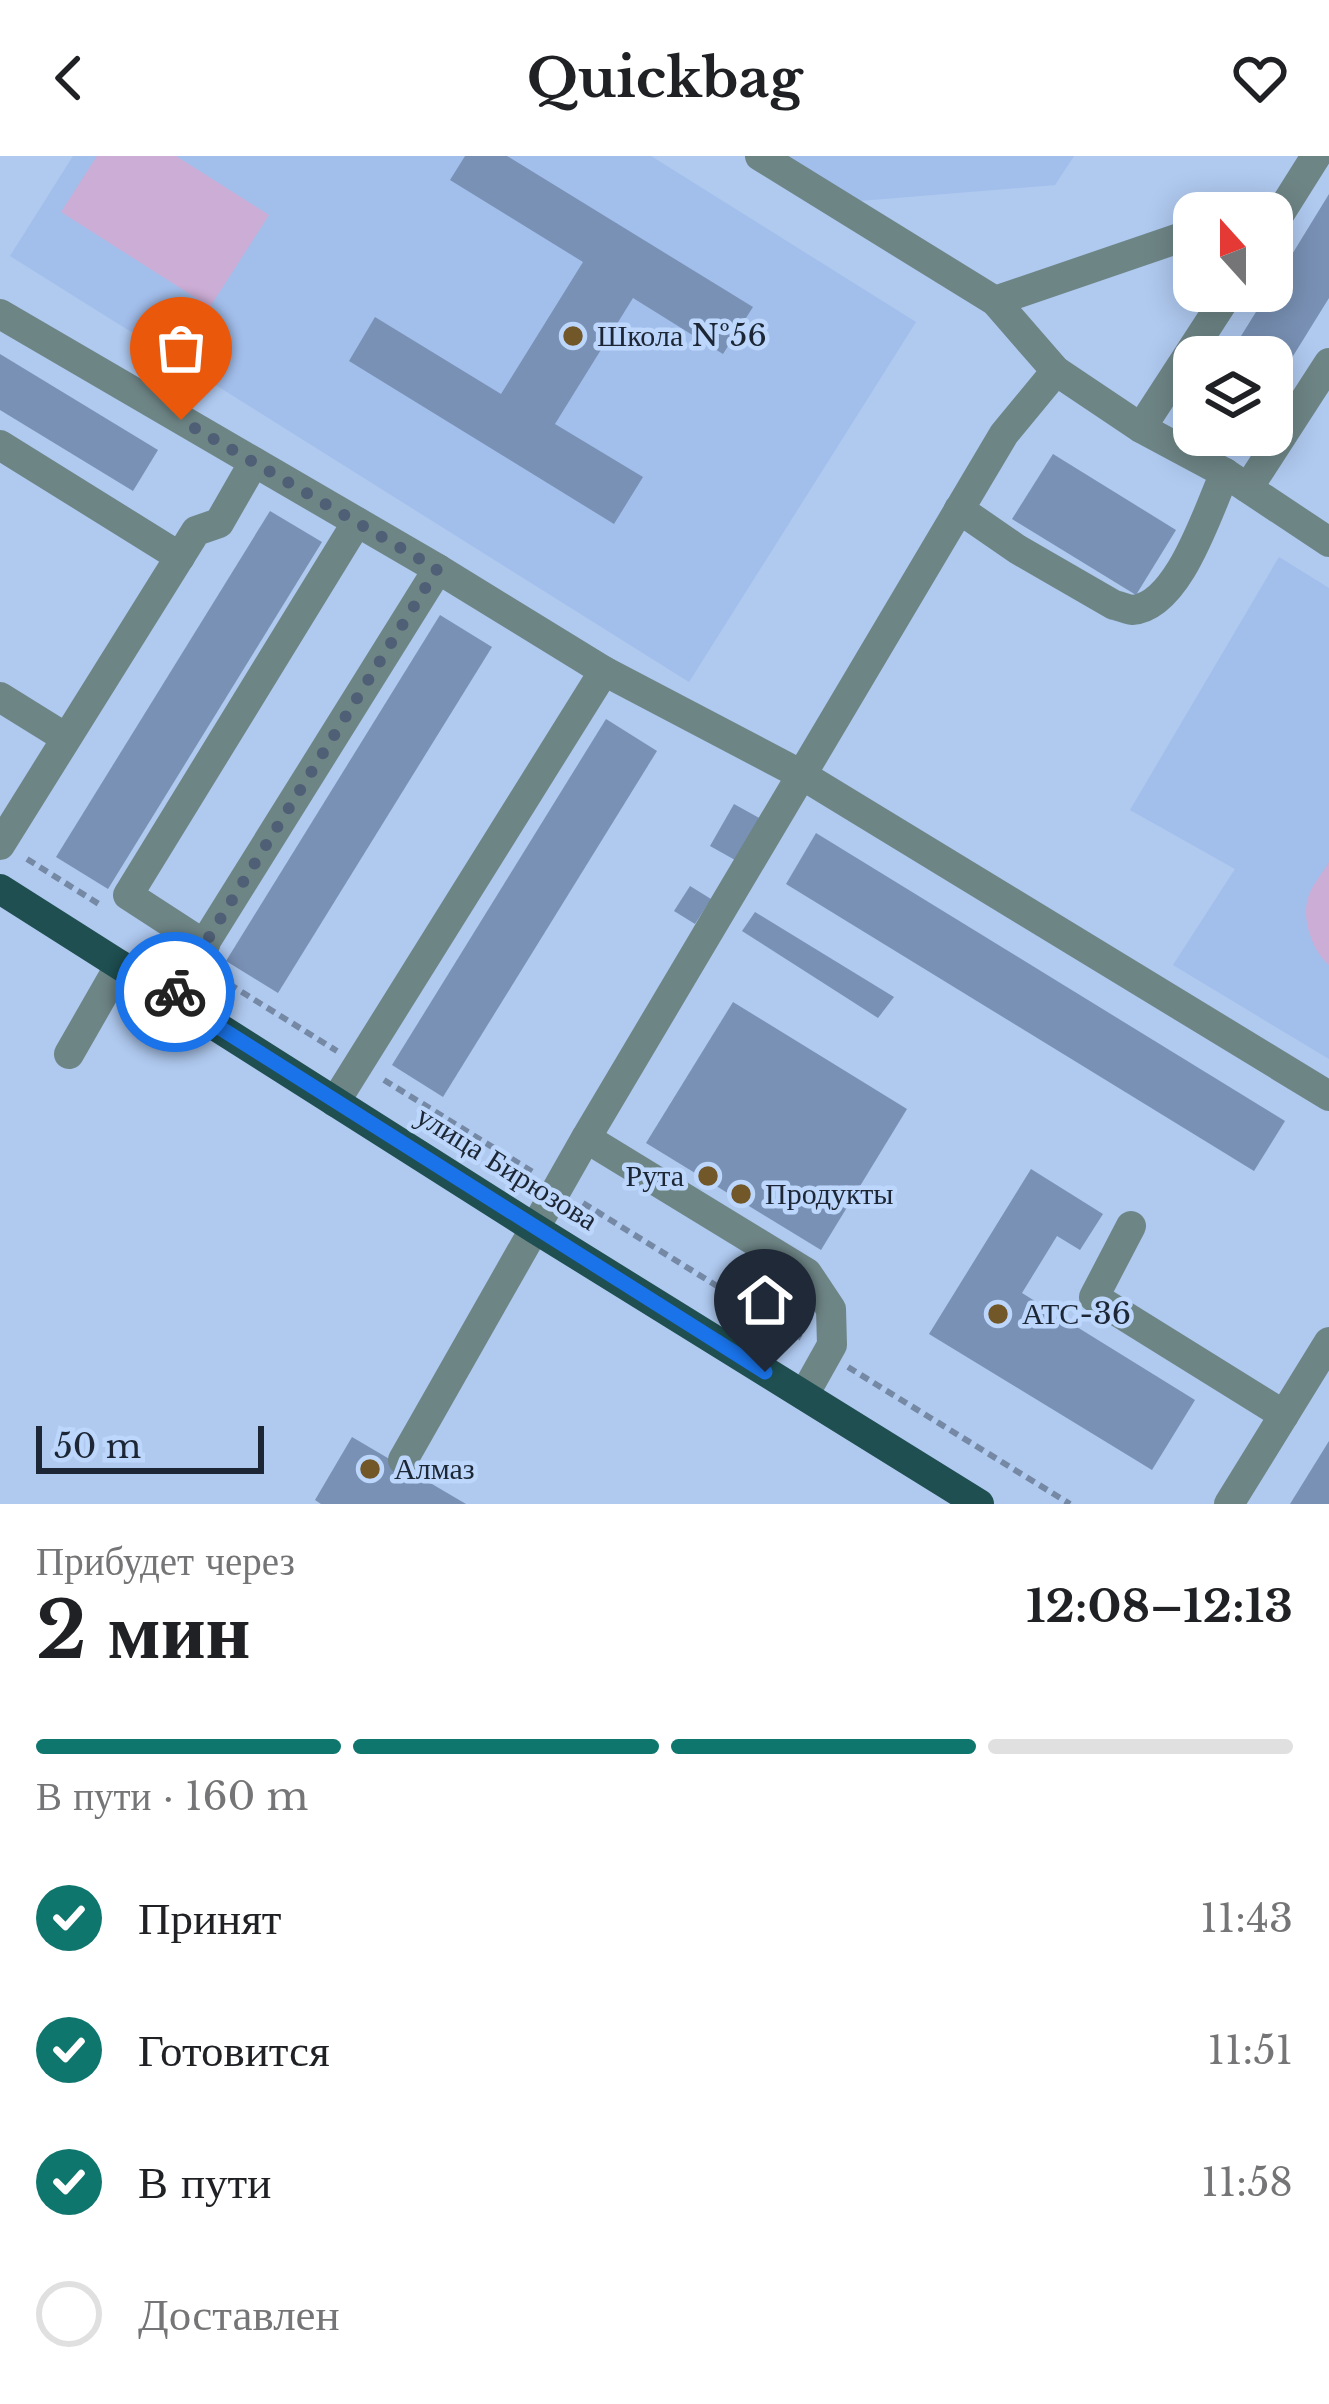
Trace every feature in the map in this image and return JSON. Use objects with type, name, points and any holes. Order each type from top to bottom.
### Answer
[{"type":"main road","name":"улица Бирюзова","points":[[0,889],[979,1504]]},
{"type":"street","points":[[760,156],[995,301],[1056,371],[1329,542]]},
{"type":"street","points":[[1293,192],[1316,156]]},
{"type":"street","points":[[995,301],[1173,240]]},
{"type":"street","points":[[1141,428],[1216,312]]},
{"type":"street","points":[[0,314],[604,671],[802,775],[1329,1096]]},
{"type":"street","points":[[959,509],[1114,605],[1131,610],[1151,603],[1177,580],[1236,481],[1329,363]]},
{"type":"street","points":[[403,1460],[586,1138],[959,509],[1004,434],[1056,371]]},
{"type":"street","points":[[0,445],[180,557]]},
{"type":"street","points":[[0,845],[196,531],[219,523],[254,462]]},
{"type":"street","points":[[205,945],[128,895],[357,522]]},
{"type":"street","points":[[171,997],[437,569]]},
{"type":"street","points":[[335,1102],[604,671]]},
{"type":"street","points":[[0,697],[66,738]]},
{"type":"street","points":[[69,1054],[120,965]]},
{"type":"street","points":[[586,1138],[807,1273],[831,1309],[832,1345],[804,1396]]},
{"type":"street","points":[[1131,1226],[1094,1297],[1284,1415]]},
{"type":"street","points":[[1229,1504],[1329,1342]]},
{"type":"shaded area","points":[[73,156],[651,156],[916,322],[689,682],[10,256]]},
{"type":"shaded area","points":[[97,156],[176,156],[269,215],[210,307],[61,212]]},
{"type":"shaded area","points":[[774,156],[1074,156],[1055,185],[847,202]]},
{"type":"shaded area","points":[[1279,557],[1329,588],[1329,1059],[1173,965],[1235,869],[1130,810]]},
{"type":"shaded area","points":[[1329,862],[1329,965],[1313,944],[1306,906]]},
{"type":"building","name":"Школа №56","points":[[465,156],[507,156],[753,307],[723,354],[633,298],[555,424],[643,477],[614,524],[349,361],[375,317],[501,394],[583,262],[450,180]]},
{"type":"building","points":[[1329,194],[1329,298],[1293,356],[1293,336],[1241,336],[1256,312],[1293,312],[1293,253]]},
{"type":"building","points":[[0,354],[158,450],[133,491],[0,410]]},
{"type":"building","points":[[1053,454],[1176,530],[1136,595],[1012,519]]},
{"type":"building","points":[[270,511],[322,542],[108,889],[56,857]]},
{"type":"building","points":[[440,615],[492,647],[278,993],[226,961]]},
{"type":"building","points":[[606,719],[657,751],[443,1097],[392,1065]]},
{"type":"building","points":[[734,804],[761,819],[735,860],[710,846]]},
{"type":"building","points":[[816,833],[1285,1121],[1254,1171],[786,884]]},
{"type":"building","points":[[690,886],[711,899],[695,924],[674,911]]},
{"type":"building","points":[[755,912],[894,997],[878,1018],[742,931]]},
{"type":"building","points":[[733,1002],[907,1109],[821,1250],[646,1143]]},
{"type":"building","name":"АТС-36","points":[[1031,1169],[1103,1214],[1080,1250],[1057,1236],[1022,1293],[1195,1400],[1152,1470],[929,1334]]},
{"type":"building","name":"Алмаз","points":[[352,1437],[466,1504],[321,1504],[315,1500]]},
{"type":"building","points":[[1329,1441],[1329,1504],[1290,1504]]},
{"type":"way so far","points":[[175,992],[437,569],[181,420]]},
{"type":"place","name":"Школа №56","points":[[573,336]]},
{"type":"place","name":"Рута","points":[[708,1176]]},
{"type":"place","name":"Продукты","points":[[741,1194]]},
{"type":"place","name":"АТС-36","points":[[998,1314]]},
{"type":"place","name":"Алмаз","points":[[370,1469]]},
{"type":"route","points":[[175,992],[171,997],[765,1372]]}]
